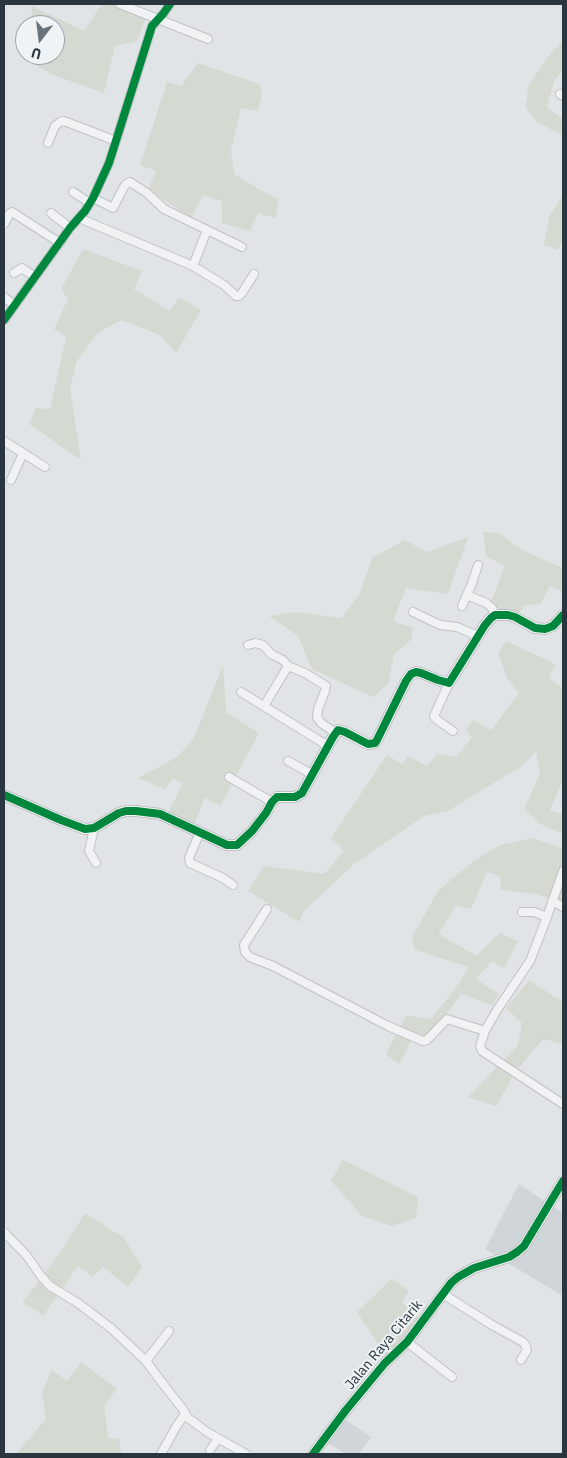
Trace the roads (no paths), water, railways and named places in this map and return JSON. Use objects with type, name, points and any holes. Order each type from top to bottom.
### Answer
[{"type":"street","points":[[120,4],[208,39]]},
{"type":"street","points":[[4,320],[91,201],[109,163],[152,26],[170,4]]},
{"type":"street","points":[[48,143],[55,126],[64,121],[116,141]]},
{"type":"street","points":[[73,192],[91,201],[113,208],[125,184],[130,182],[147,192],[164,209],[242,246]]},
{"type":"street","points":[[4,224],[12,212],[60,243]]},
{"type":"street","points":[[51,214],[70,228]]},
{"type":"street","points":[[79,218],[194,266],[224,284],[238,296],[254,274]]},
{"type":"street","points":[[194,266],[207,230]]},
{"type":"street","points":[[14,272],[22,268],[35,277]]},
{"type":"street","points":[[4,297],[14,305]]},
{"type":"street","points":[[4,441],[45,467]]},
{"type":"street","points":[[11,480],[23,453]]},
{"type":"street","points":[[462,606],[478,565]]},
{"type":"street","points":[[467,595],[486,603],[492,608],[495,615]]},
{"type":"street","points":[[413,612],[440,625],[457,627],[478,636]]},
{"type":"street","points":[[453,731],[434,716],[449,683],[490,618],[500,614],[515,617],[535,628],[545,629],[553,626],[563,615]]},
{"type":"street","points":[[248,646],[255,643],[263,645],[288,666],[305,673],[326,686],[317,717],[336,733]]},
{"type":"street","points":[[264,706],[288,666]]},
{"type":"street","points":[[4,795],[79,828],[94,828],[119,812],[136,811],[160,814],[227,845],[237,844],[252,831],[277,797],[300,796],[305,791],[338,730],[342,730],[366,743],[375,743],[411,674],[421,672],[449,683]]},
{"type":"street","points":[[241,692],[328,746]]},
{"type":"street","points":[[288,760],[313,775]]},
{"type":"street","points":[[229,777],[272,802]]},
{"type":"street","points":[[94,828],[89,851],[96,863]]},
{"type":"street","points":[[200,832],[189,858],[190,863],[223,878],[233,885]]},
{"type":"street","points":[[563,871],[530,961],[484,1031],[480,1046],[482,1051],[563,1104]]},
{"type":"street","points":[[552,901],[563,907]]},
{"type":"street","points":[[267,910],[244,945],[245,952],[250,957],[274,966],[388,1026],[422,1041],[426,1040],[447,1020],[484,1031]]},
{"type":"street","points":[[522,912],[534,912],[547,917]]},
{"type":"street","name":"Jalan Raya Citarik","points":[[313,1454],[361,1392],[385,1363],[407,1342],[442,1294],[458,1277],[474,1268],[509,1257],[517,1252],[528,1239],[563,1181]]},
{"type":"street","points":[[4,1232],[27,1256],[50,1286],[78,1303],[112,1328],[146,1361],[196,1425],[246,1454]]},
{"type":"street","points":[[442,1294],[492,1326],[523,1342],[527,1350],[521,1360]]},
{"type":"street","points":[[146,1361],[169,1331]]},
{"type":"street","points":[[407,1342],[452,1377]]},
{"type":"street","points":[[161,1454],[176,1427],[186,1414]]},
{"type":"street","points":[[210,1450],[218,1439]]}]
